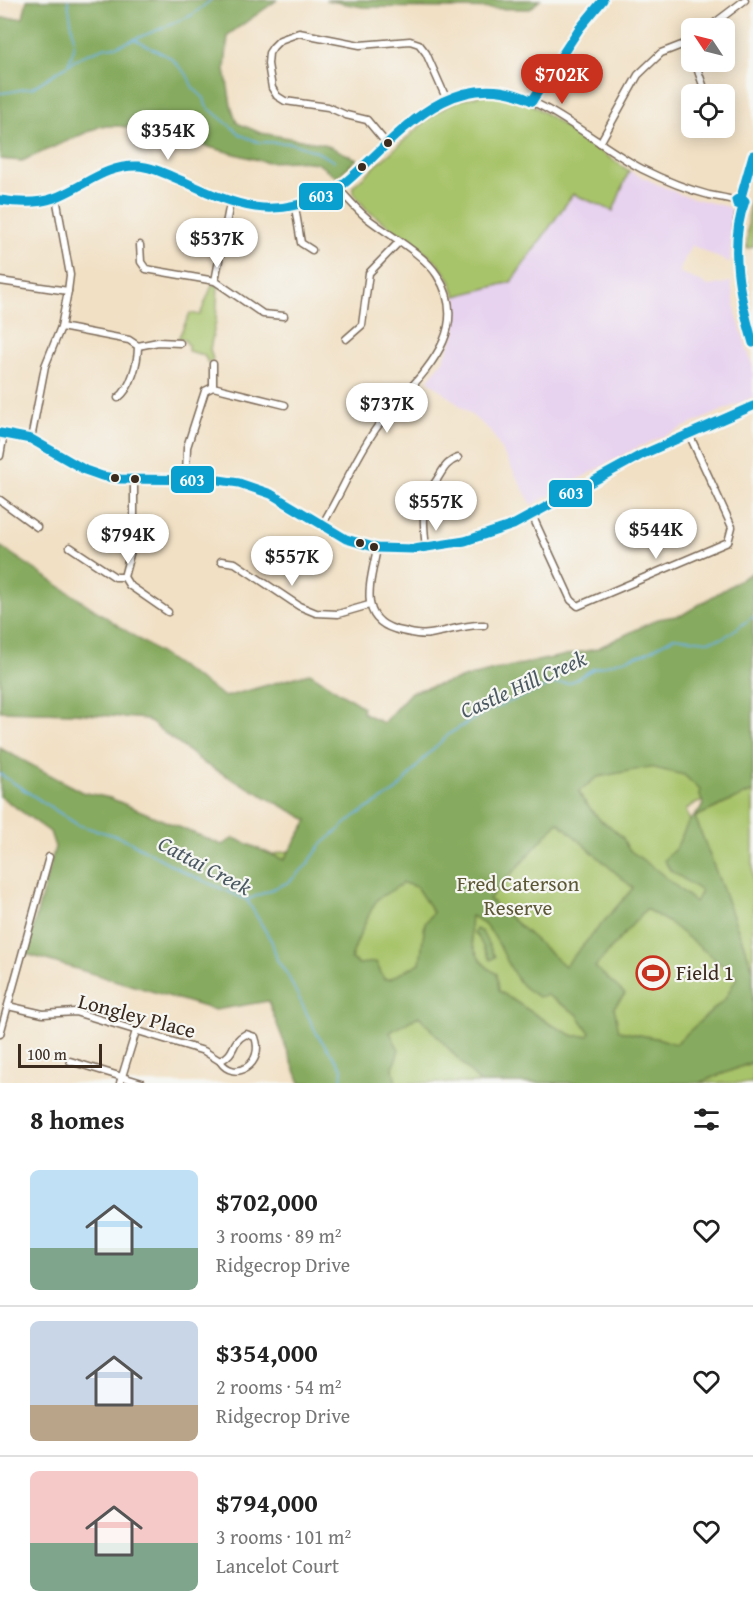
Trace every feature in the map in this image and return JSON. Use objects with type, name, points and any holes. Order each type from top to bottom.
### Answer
[{"type":"main road","points":[[753,155],[739,201],[738,228],[738,272],[741,298],[753,343]]},
{"type":"street","points":[[532,101],[579,29],[603,0]]},
{"type":"street","points":[[721,18],[745,0]]},
{"type":"street","points":[[387,144],[367,120],[346,115],[328,107],[285,101],[277,96],[272,88],[268,64],[269,53],[273,46],[280,40],[299,33],[360,45],[410,41],[419,44],[426,53],[446,98]]},
{"type":"street","points":[[600,143],[638,75],[661,53],[681,45]]},
{"type":"street","points":[[0,200],[18,203],[38,202],[56,197],[103,171],[139,166],[158,169],[230,203],[255,209],[274,210],[296,207],[338,188],[426,109],[463,92],[495,90],[532,101],[639,167],[671,183],[739,201]]},
{"type":"street","points":[[322,525],[376,428],[438,354],[447,335],[448,303],[437,275],[429,264],[366,217],[338,188]]},
{"type":"street","points":[[31,439],[45,366],[61,327],[70,275],[56,197]]},
{"type":"street","points":[[215,281],[230,203]]},
{"type":"street","points":[[296,207],[301,243],[312,250]]},
{"type":"street","points":[[346,339],[362,325],[369,273],[399,242]]},
{"type":"street","points":[[140,245],[141,262],[146,269],[215,281],[263,314],[285,316]]},
{"type":"street","points":[[0,281],[68,291]]},
{"type":"street","points":[[61,327],[129,340],[138,346],[158,342],[180,343]]},
{"type":"street","points":[[118,398],[126,390],[137,357],[138,346]]},
{"type":"street","points":[[213,364],[213,387]]},
{"type":"street","points":[[186,478],[187,447],[205,391],[213,387],[285,405]]},
{"type":"street","points":[[0,456],[2,433],[31,439],[94,473],[120,479],[219,480],[255,488],[285,501],[346,539],[377,548],[426,548],[479,537],[532,515],[635,459],[753,406]]},
{"type":"street","points":[[532,515],[571,600],[578,606],[728,542],[732,527],[689,434]]},
{"type":"street","points":[[426,548],[423,518],[427,493],[448,462],[458,458]]},
{"type":"street","points":[[134,479],[134,539],[124,577],[129,585],[168,612]]},
{"type":"street","points":[[0,500],[37,527]]},
{"type":"street","points":[[70,547],[115,577],[124,577]]},
{"type":"street","points":[[377,548],[369,605],[383,625],[420,635],[437,633],[468,624],[484,625]]},
{"type":"street","points":[[221,561],[235,563],[299,606],[316,613],[338,614],[369,605]]},
{"type":"street","points":[[0,1034],[49,857]]},
{"type":"street","name":"Longley Place","points":[[8,1006],[43,1014],[75,1012],[204,1051],[220,1061],[226,1072],[231,1075],[246,1073],[252,1068],[257,1042],[255,1037],[246,1034],[236,1040],[232,1054],[220,1061]]},
{"type":"street","points":[[121,1080],[136,1031]]},
{"type":"street","points":[[70,1061],[121,1080],[142,1083]]},
{"type":"shaded area","points":[[629,171],[681,195],[728,207],[733,212],[730,263],[691,245],[679,272],[709,286],[731,282],[737,317],[753,368],[753,397],[632,450],[532,505],[491,431],[428,380],[443,360],[456,332],[456,296],[511,282],[573,194],[613,211]]},
{"type":"green space","points":[[27,0],[277,0],[228,35],[225,69],[231,105],[237,123],[261,133],[324,144],[357,159],[337,177],[317,163],[265,162],[194,143],[172,130],[101,126],[22,161],[0,159],[0,18],[23,18]]},
{"type":"green space","points":[[325,0],[540,0],[530,9],[363,7]]},
{"type":"green space","points":[[493,93],[527,101],[629,171],[613,211],[573,194],[511,282],[456,296],[449,278],[435,260],[367,210],[353,193],[353,186],[434,114],[459,100]]},
{"type":"green space","points":[[753,188],[753,247],[747,248],[749,208]]},
{"type":"green space","points":[[213,283],[218,286],[216,321],[210,349],[213,360],[208,363],[204,355],[188,351],[188,345],[184,339],[178,339],[190,313],[200,315]]},
{"type":"green space","points":[[0,546],[225,697],[310,673],[363,707],[362,712],[383,723],[411,692],[494,670],[596,649],[658,619],[682,615],[753,572],[753,791],[695,817],[753,969],[753,1062],[699,1083],[480,1083],[419,1016],[390,1032],[399,1050],[393,1068],[396,1083],[300,1083],[268,1001],[215,1010],[26,954],[55,847],[50,832],[0,796],[0,748],[82,792],[110,798],[222,845],[234,838],[284,860],[308,820],[205,764],[146,719],[74,713],[0,711]],"holes":[[[650,767],[684,775],[701,791],[699,794],[703,803],[701,809],[688,823],[676,848],[664,860],[670,870],[701,891],[695,902],[628,849],[623,838],[601,821],[583,800],[579,791],[598,777]],[[558,822],[633,888],[565,966],[489,899]],[[403,883],[416,887],[433,912],[425,923],[420,963],[390,979],[384,979],[376,962],[359,964],[351,959],[379,898]],[[646,909],[671,924],[737,977],[725,999],[675,1044],[619,1031],[614,1007],[625,994],[595,967]],[[471,916],[489,929],[522,985],[538,997],[547,995],[577,1014],[590,1033],[588,1036],[574,1036],[550,1024],[499,991],[497,974],[478,957],[471,933]]]},
{"type":"green space","name":"Fred Caterson Reserve","points":[[407,728],[753,782],[690,806],[686,811],[753,983],[676,1083],[306,1083],[261,858],[282,852],[320,848]]},
{"type":"green space","points":[[753,791],[753,969],[695,817]]},
{"type":"green space","points":[[476,929],[482,932],[495,957],[490,960],[478,937],[474,934]]},
{"type":"green space","points":[[753,1062],[753,1083],[699,1083]]},
{"type":"waterway","points":[[68,0],[74,41],[68,63]]},
{"type":"waterway","points":[[0,93],[32,88],[82,56],[106,47],[117,46],[165,27],[192,15],[211,0]]},
{"type":"waterway","points":[[134,39],[171,58],[187,75],[193,88],[204,98],[206,106],[241,135],[258,142],[290,143],[315,151],[334,161]]},
{"type":"waterway","name":"Castle Hill Creek","points":[[247,900],[289,882],[307,865],[321,845],[355,816],[396,791],[427,755],[449,734],[485,712],[553,684],[570,683],[593,669],[646,653],[674,637],[707,641],[723,638],[753,617]]},
{"type":"waterway","name":"Cattai Creek","points":[[0,774],[78,825],[123,838],[188,874],[247,900],[272,942],[277,960],[287,974],[318,1036],[342,1068],[341,1083]]},
{"type":"transit line","name":"603","points":[[532,101],[579,29],[603,0]]},
{"type":"transit line","name":"603","points":[[0,200],[14,202],[48,200],[104,173],[138,166],[162,172],[239,204],[255,207],[289,207],[308,202],[339,187],[423,113],[443,102],[463,94],[485,90],[508,92],[532,101]]},
{"type":"transit line","name":"603","points":[[740,205],[736,200],[741,197],[753,155]]},
{"type":"transit line","name":"603","points":[[741,197],[745,201],[737,236],[738,272],[753,343]]},
{"type":"transit line","name":"603","points":[[0,433],[31,439],[85,470],[102,476],[120,479],[219,480],[239,483],[271,494],[346,539],[377,548],[414,549],[465,541],[513,525],[641,455],[753,406]]},
{"type":"place","name":"Field 1","points":[[653,973]]}]
